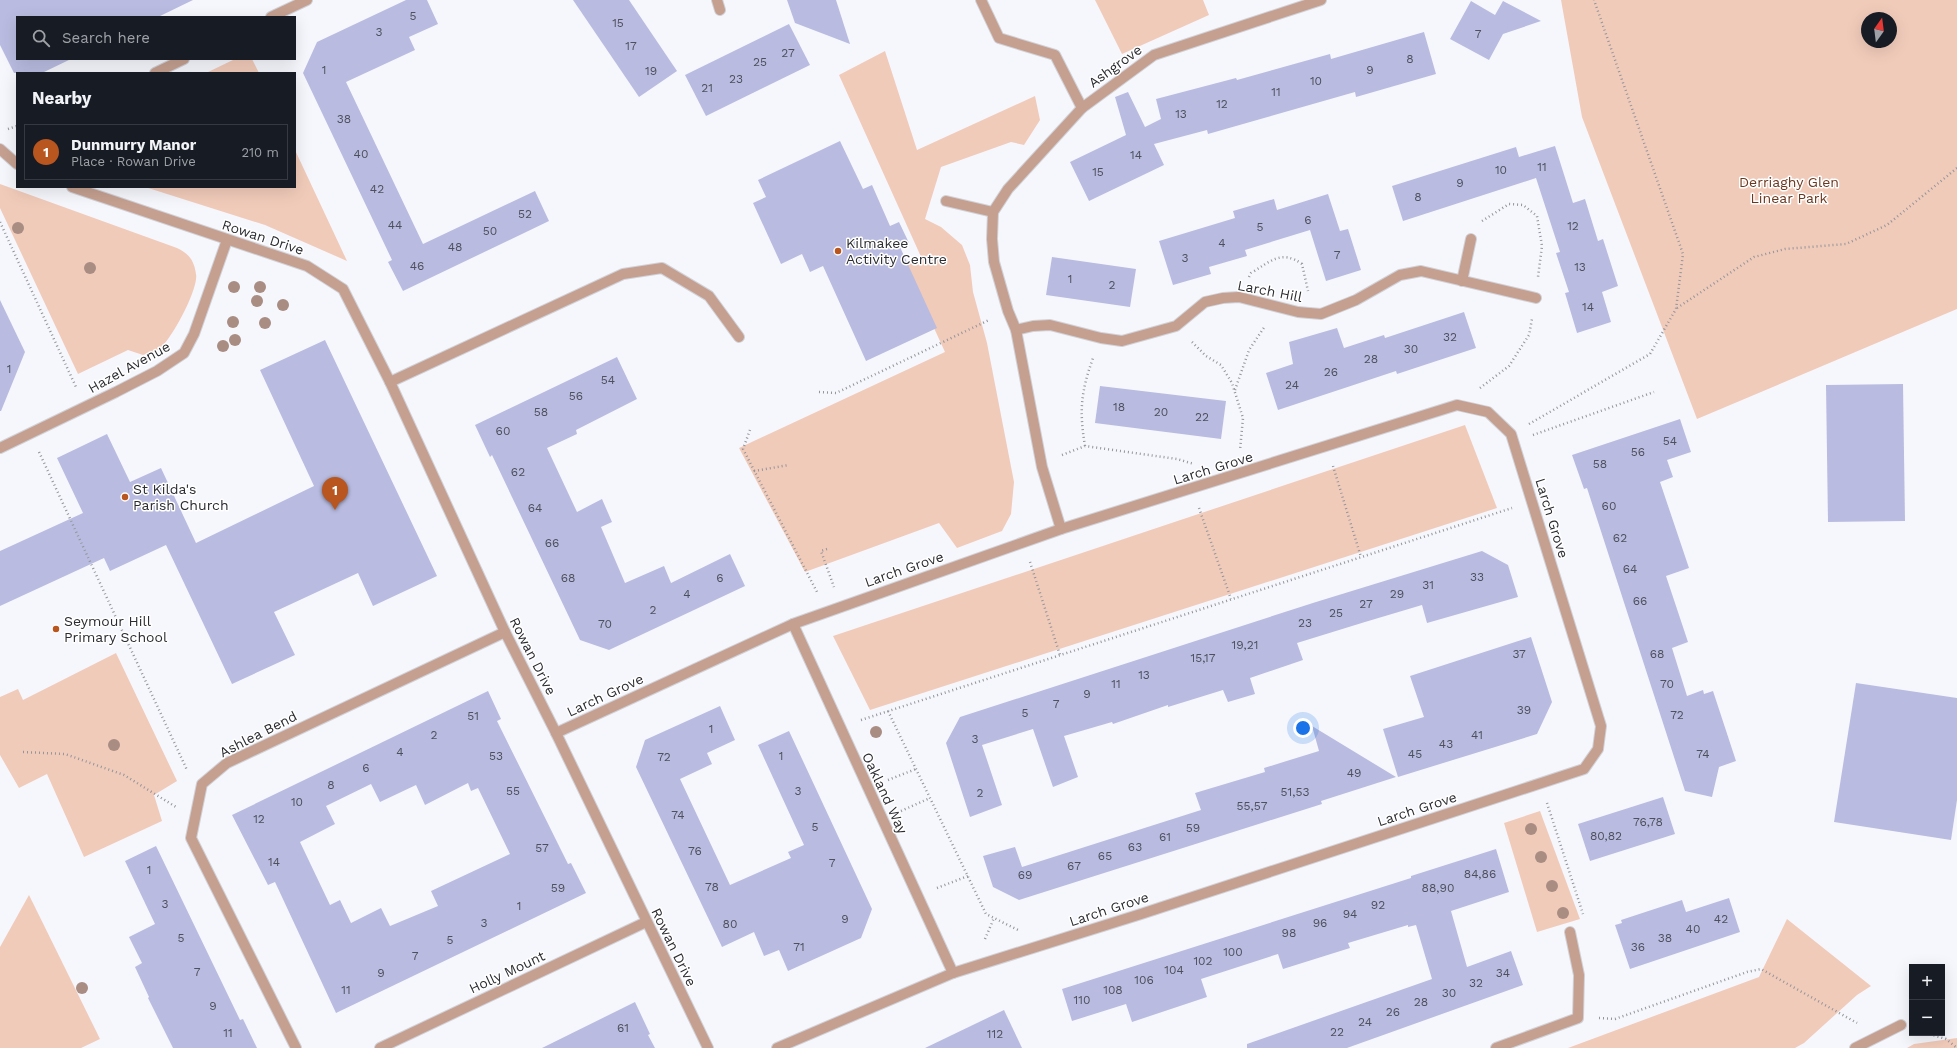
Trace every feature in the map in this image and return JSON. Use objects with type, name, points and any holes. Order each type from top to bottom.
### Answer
[{"type":"street","points":[[273,16],[307,0]]},
{"type":"street","points":[[717,0],[720,10]]},
{"type":"street","points":[[981,0],[999,38],[1055,55],[1082,108]]},
{"type":"street","name":"Ashgrove","points":[[1016,330],[1008,311],[994,262],[992,239],[993,212],[1008,188],[1082,108],[1154,55],[1321,0]]},
{"type":"street","points":[[157,72],[182,60]]},
{"type":"street","points":[[0,149],[16,163]]},
{"type":"street","name":"Rowan Drive","points":[[79,188],[92,190],[227,240],[307,266],[343,289],[390,382],[505,632],[556,733],[708,1048]]},
{"type":"street","points":[[946,200],[993,212]]},
{"type":"street","points":[[1462,281],[1471,239]]},
{"type":"street","name":"Hazel Avenue","points":[[0,448],[157,371],[184,353],[194,334],[227,240]]},
{"type":"street","points":[[390,382],[623,274],[662,268],[709,296],[739,337]]},
{"type":"street","name":"Larch Hill","points":[[1016,330],[1033,326],[1050,325],[1101,338],[1122,341],[1176,326],[1205,302],[1222,298],[1239,297],[1284,308],[1321,314],[1356,300],[1412,271],[1420,271],[1536,298]]},
{"type":"street","points":[[1016,330],[1042,467],[1061,529]]},
{"type":"street","name":"Larch Grove","points":[[556,733],[793,624],[827,611],[1061,529],[1193,489],[1457,405],[1488,412],[1513,438],[1601,726],[1598,749],[1584,769],[953,973],[777,1048]]},
{"type":"street","name":"Oakland Way","points":[[793,624],[953,973]]},
{"type":"street","name":"Ashlea Bend","points":[[202,784],[227,763],[505,632]]},
{"type":"street","points":[[202,784],[191,838],[296,1048]]},
{"type":"street","name":"Holly Mount","points":[[380,1048],[646,922]]},
{"type":"street","points":[[1496,1048],[1578,1018],[1579,974],[1570,932]]},
{"type":"street","points":[[1855,1048],[1901,1025]]},
{"type":"path","points":[[1513,438],[1650,354],[1676,309],[1684,254],[1594,0]]},
{"type":"path","points":[[1676,309],[1754,258],[1785,250],[1846,244],[1888,225],[1957,168]]},
{"type":"path","points":[[0,222],[86,407]]},
{"type":"path","points":[[1239,297],[1251,273],[1279,257],[1288,256],[1302,264],[1312,313]]},
{"type":"path","points":[[1234,391],[1249,350],[1265,325],[1284,308]]},
{"type":"path","points":[[819,392],[836,393],[1008,311]]},
{"type":"path","points":[[1176,326],[1206,356],[1221,365],[1234,391],[1243,418],[1239,454],[1233,476]]},
{"type":"path","points":[[1085,446],[1080,418],[1084,382],[1101,338]]},
{"type":"path","points":[[1513,438],[1654,392]]},
{"type":"path","points":[[750,430],[743,449],[827,611]]},
{"type":"path","points":[[31,433],[191,780],[202,784]]},
{"type":"path","points":[[1042,467],[1064,454],[1085,446],[1177,459],[1198,466]]},
{"type":"path","points":[[1327,447],[1361,557]]},
{"type":"path","points":[[754,471],[789,465]]},
{"type":"path","points":[[1193,489],[1230,599]]},
{"type":"path","points":[[840,729],[888,711],[1532,501]]},
{"type":"path","points":[[1024,542],[1060,655]]},
{"type":"path","points":[[827,549],[821,551],[842,606]]},
{"type":"path","points":[[888,711],[986,914],[1020,930],[1034,948]]},
{"type":"path","points":[[23,752],[65,754],[124,775],[162,797],[194,820]]},
{"type":"path","points":[[867,788],[916,769]]},
{"type":"path","points":[[1540,784],[1568,864],[1584,916]]},
{"type":"path","points":[[882,820],[930,798]]},
{"type":"path","points":[[917,896],[968,876]]},
{"type":"path","points":[[1578,1018],[1615,1019],[1746,972],[1761,969],[1840,1014]]},
{"type":"path","points":[[1936,1036],[1946,1039],[1957,1048]]},
{"type":"green space","points":[[1095,0],[1203,0],[1209,15],[1122,54]]},
{"type":"green space","name":"Derriaghy Glen Linear Park","points":[[1561,0],[1957,0],[1957,309],[1697,419],[1582,117]]},
{"type":"green space","points":[[885,51],[917,150],[1035,96],[1040,120],[1024,145],[1011,142],[941,167],[925,219],[941,227],[962,245],[970,265],[973,292],[987,343],[1014,482],[1011,514],[1002,531],[957,548],[939,523],[805,572],[739,448],[945,352],[905,265],[922,259],[839,75]]},
{"type":"green space","points":[[233,60],[252,60],[258,72],[208,72]]},
{"type":"green space","points":[[296,152],[347,261],[265,225],[148,188],[296,188]]},
{"type":"green space","points":[[0,184],[177,248],[188,255],[194,265],[196,281],[184,313],[165,343],[160,348],[143,355],[128,350],[78,374],[0,208]]},
{"type":"green space","points":[[1465,425],[1497,508],[870,710],[833,636]]},
{"type":"green space","points":[[116,653],[177,781],[154,795],[162,821],[84,857],[47,774],[19,788],[0,755],[0,697],[18,689],[23,700]]},
{"type":"green space","points":[[1540,811],[1580,919],[1537,932],[1504,823]]},
{"type":"green space","points":[[29,895],[100,1039],[81,1048],[0,1048],[0,947]]},
{"type":"green space","points":[[1787,919],[1871,986],[1857,995],[1804,1043],[1795,1048],[1568,1048],[1759,977]]},
{"type":"green space","points":[[1957,1038],[1957,1048],[1907,1048],[1914,1044]]},
{"type":"building","points":[[0,0],[193,0],[160,16],[16,16],[16,60],[69,60],[44,72],[14,73],[0,45]]},
{"type":"building","points":[[406,0],[427,0],[438,24],[409,37],[415,50],[346,82],[423,244],[535,191],[549,221],[403,291],[388,262],[392,260],[303,73],[317,42]]},
{"type":"building","points":[[573,0],[629,0],[677,71],[639,97]]},
{"type":"building","points":[[787,0],[836,0],[850,44],[795,23]]},
{"type":"building","points":[[1471,1],[1495,15],[1503,1],[1541,21],[1503,34],[1489,60],[1450,39]]},
{"type":"building","points":[[789,24],[810,65],[706,116],[685,75]]},
{"type":"building","points":[[1424,32],[1436,74],[1356,97],[1355,92],[1208,134],[1207,130],[1154,144],[1164,165],[1089,201],[1070,162],[1126,135],[1115,97],[1128,92],[1145,127],[1161,119],[1156,99],[1236,78],[1237,80],[1330,54],[1331,59]]},
{"type":"building","name":"Kilmakee Activity Centre","points":[[840,141],[863,189],[872,185],[890,226],[899,222],[909,243],[900,247],[937,328],[866,361],[823,266],[810,272],[802,254],[781,264],[753,203],[766,197],[758,180]]},
{"type":"building","points":[[1555,146],[1573,203],[1585,199],[1598,241],[1603,239],[1618,286],[1602,292],[1611,322],[1577,333],[1565,293],[1569,292],[1556,253],[1560,252],[1536,178],[1403,221],[1392,186],[1516,147],[1519,157]]},
{"type":"building","points":[[1328,194],[1340,231],[1348,229],[1361,270],[1326,281],[1310,230],[1245,250],[1247,256],[1209,267],[1211,274],[1173,285],[1159,241],[1235,218],[1233,211],[1274,199],[1277,210]]},
{"type":"building","points":[[1052,257],[1136,269],[1130,307],[1046,295]]},
{"type":"building","points":[[0,300],[25,352],[1,411],[0,411]]},
{"type":"building","points":[[1464,312],[1476,348],[1397,374],[1396,371],[1278,410],[1266,373],[1293,364],[1289,342],[1337,328],[1344,348],[1384,335],[1385,338]]},
{"type":"building","points":[[325,340],[437,576],[373,606],[358,573],[274,612],[295,655],[232,684],[166,545],[110,571],[104,558],[0,606],[0,551],[83,513],[57,458],[107,434],[130,482],[161,468],[196,543],[314,486],[260,370]]},
{"type":"building","points":[[617,357],[637,399],[576,430],[577,434],[547,448],[577,512],[602,499],[612,522],[601,527],[625,583],[664,566],[671,583],[730,554],[745,586],[609,650],[580,640],[492,455],[490,457],[475,425]]},
{"type":"building","points":[[1903,384],[1905,521],[1828,522],[1826,385]]},
{"type":"building","points":[[1100,386],[1226,401],[1221,439],[1095,423]]},
{"type":"building","points":[[1680,419],[1691,452],[1667,460],[1673,477],[1660,482],[1689,568],[1666,576],[1688,642],[1672,648],[1687,696],[1703,690],[1704,694],[1713,691],[1736,761],[1719,767],[1712,797],[1685,791],[1587,488],[1584,489],[1572,455]]},
{"type":"building","points":[[1482,551],[1508,565],[1518,597],[1427,623],[1422,605],[1365,622],[1297,643],[1303,660],[1250,678],[1255,694],[1228,702],[1223,690],[1168,707],[1168,705],[1113,724],[1112,722],[1064,736],[1078,777],[1053,787],[1033,729],[982,745],[1002,805],[970,817],[946,743],[960,717],[1316,602]]},
{"type":"building","points":[[1531,637],[1552,702],[1537,734],[1398,777],[1383,729],[1424,717],[1410,676]]},
{"type":"building","points":[[1856,683],[1957,698],[1957,800],[1951,840],[1834,822]]},
{"type":"building","points":[[488,691],[501,719],[497,721],[568,864],[571,863],[586,893],[336,1013],[275,882],[268,885],[232,815]],"holes":[[[468,783],[471,791],[478,788],[510,854],[431,891],[438,906],[390,926],[381,908],[351,923],[340,900],[330,905],[300,842],[335,824],[326,806],[371,784],[380,802],[416,785],[425,805]]]},
{"type":"building","points":[[720,706],[735,740],[707,753],[712,764],[680,779],[730,885],[791,858],[788,852],[804,845],[758,745],[789,731],[872,909],[861,938],[788,971],[779,950],[764,956],[754,932],[722,947],[636,767],[645,740]]},
{"type":"building","points":[[1312,726],[1396,777],[1321,801],[1322,804],[1019,900],[993,887],[983,856],[1015,847],[1022,867],[1201,810],[1195,793],[1265,772],[1264,768],[1319,751]]},
{"type":"building","points":[[1663,797],[1675,834],[1590,861],[1578,824]]},
{"type":"building","points":[[156,846],[240,1020],[243,1019],[257,1048],[173,1048],[148,998],[149,997],[135,967],[142,963],[129,937],[155,924],[125,861]]},
{"type":"building","points":[[1496,849],[1509,892],[1451,911],[1467,967],[1511,951],[1523,985],[1347,1048],[1247,1048],[1247,1044],[1432,979],[1416,925],[1408,927],[1408,925],[1348,943],[1350,948],[1283,969],[1278,954],[1201,979],[1207,997],[1132,1022],[1126,1004],[1072,1021],[1062,989],[1411,878],[1411,876]]},
{"type":"building","points":[[1729,898],[1740,932],[1630,969],[1615,925],[1622,923],[1621,920],[1682,900],[1686,912]]},
{"type":"building","points":[[635,1002],[650,1034],[648,1035],[655,1048],[542,1048]]},
{"type":"building","points":[[1004,1010],[1022,1048],[925,1048]]},
{"type":"place","name":"Kilmakee Activity Centre","points":[[838,251]]},
{"type":"place","name":"St Kilda's Parish Church","points":[[125,497]]},
{"type":"place","name":"Dunmurry Manor","points":[[335,510]]},
{"type":"place","name":"Seymour Hill Primary School","points":[[56,629]]}]
